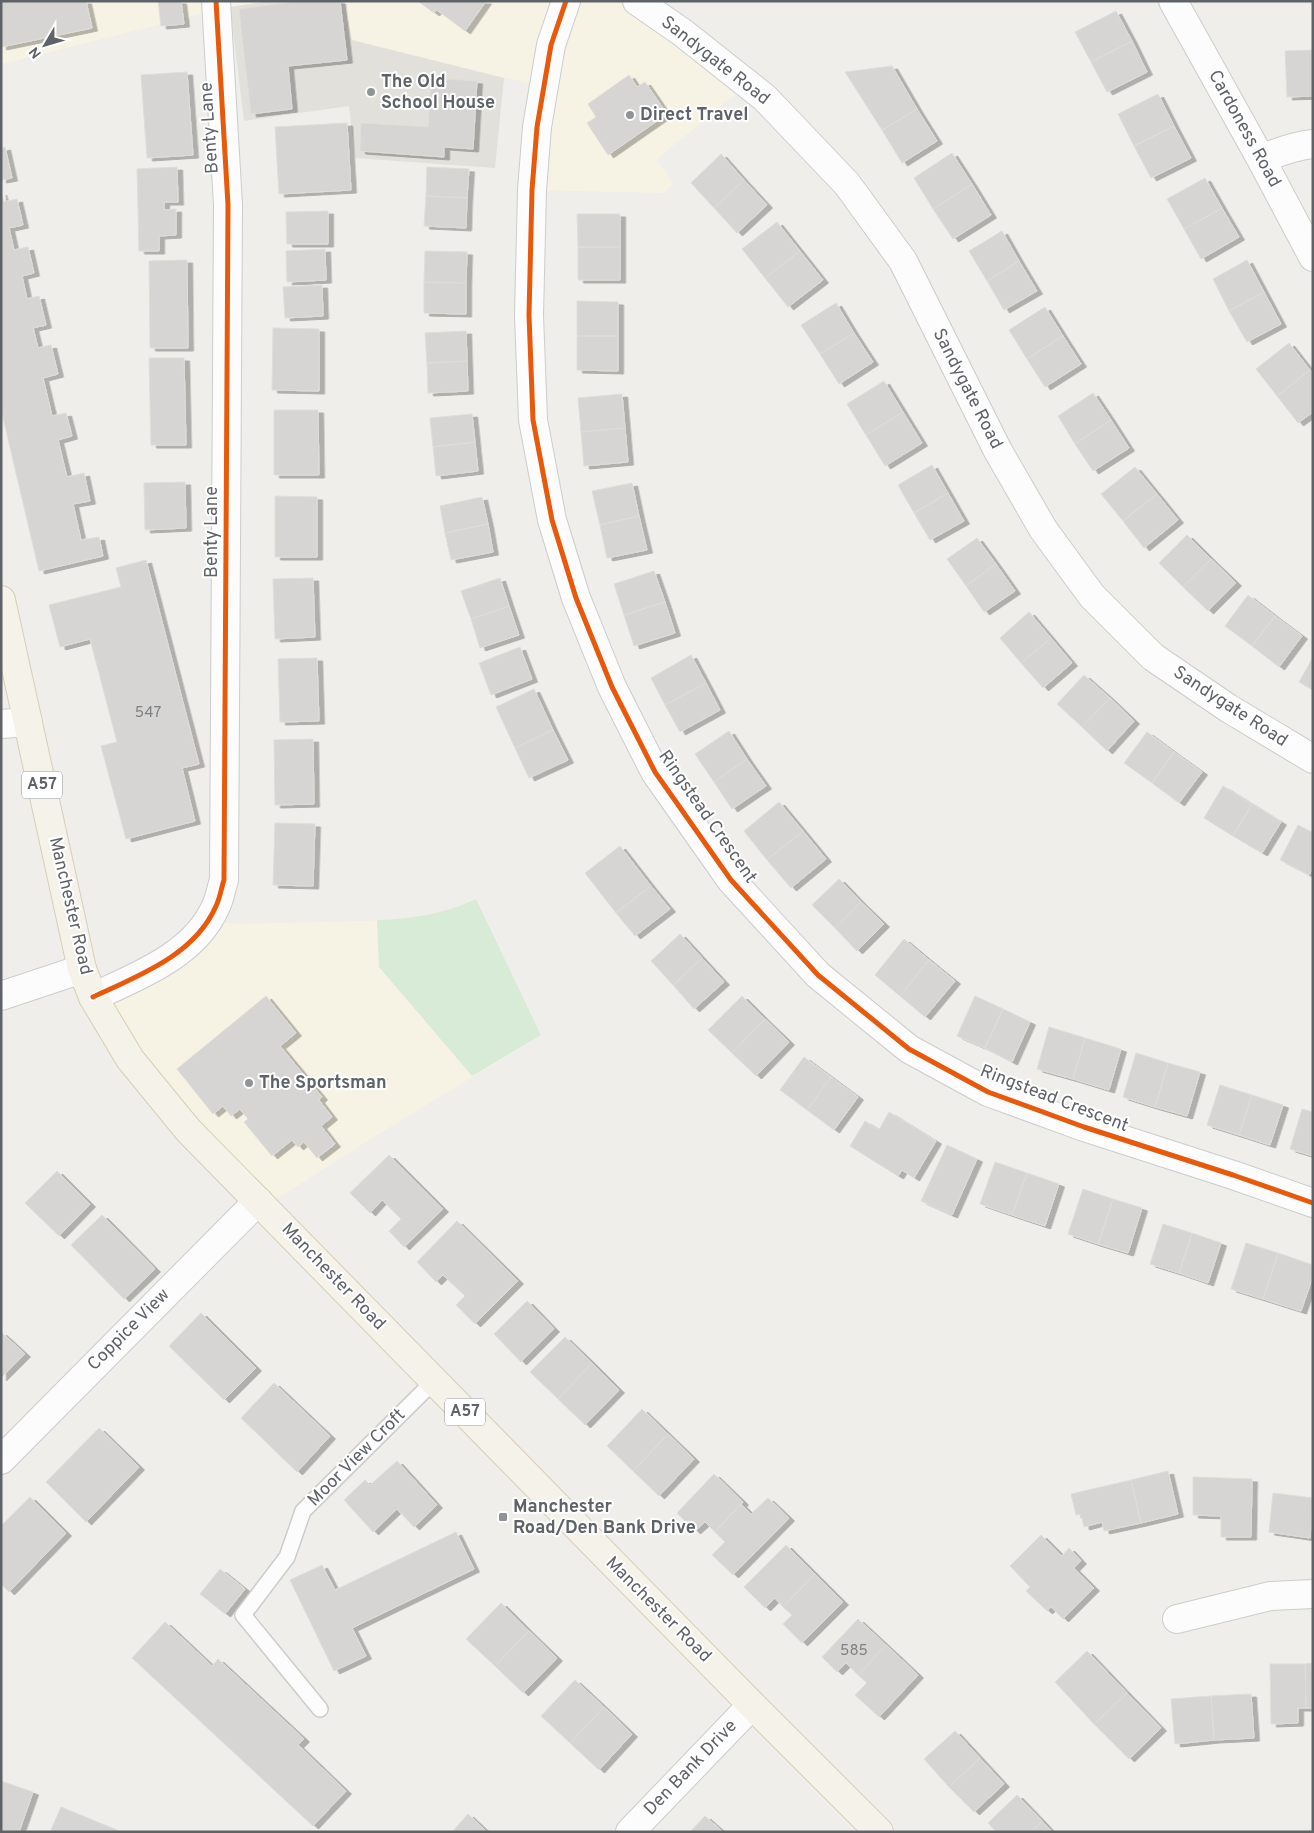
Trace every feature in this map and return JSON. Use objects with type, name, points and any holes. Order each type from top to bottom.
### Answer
[{"type":"main road","name":"Manchester Road","points":[[1,600],[82,969],[93,997],[136,1066],[188,1130],[879,1832]]},
{"type":"street","name":"Benty Lane","points":[[93,997],[157,966],[179,952],[200,932],[216,907],[224,880],[228,205],[216,1]]},
{"type":"street","name":"Ringstead Crescent","points":[[566,1],[551,45],[537,127],[532,190],[530,315],[533,420],[552,520],[576,598],[612,688],[655,772],[731,880],[818,975],[909,1049],[988,1092],[1084,1127],[1313,1203]]},
{"type":"street","name":"Sandygate Road","points":[[636,1],[683,33],[766,98],[847,184],[903,261],[997,449],[1043,529],[1092,596],[1153,657],[1228,708],[1313,759]]},
{"type":"street","name":"Cardoness Road","points":[[1173,1],[1313,257]]},
{"type":"street","points":[[1261,159],[1289,148],[1313,144]]},
{"type":"street","points":[[1,724],[28,722]]},
{"type":"street","points":[[1,996],[82,969]]},
{"type":"street","name":"Coppice View","points":[[1,1460],[258,1201]]},
{"type":"street","points":[[1176,1619],[1270,1596],[1313,1594]]},
{"type":"street","name":"Den Bank Drive","points":[[630,1832],[752,1705]]},
{"type":"lane","name":"Moor View Croft","points":[[320,1709],[243,1615],[287,1557],[303,1511],[434,1381]]},
{"type":"shaded area","points":[[1,1],[269,1],[230,7],[1,64]]},
{"type":"shaded area","name":"The Old School House","points":[[269,1],[344,1],[352,40],[504,78],[495,168],[355,158],[349,106],[244,121],[230,7]]},
{"type":"shaded area","points":[[344,1],[637,1],[747,84],[656,160],[674,184],[663,193],[532,190],[544,87],[352,40]]},
{"type":"shaded area","points":[[476,899],[541,1035],[372,1138],[264,1207],[93,997],[207,921],[239,924],[402,920],[435,914]]},
{"type":"green space","points":[[476,899],[541,1035],[472,1076],[379,967],[377,920],[428,915]]},
{"type":"building","points":[[1,1],[86,1],[92,28],[1,47]]},
{"type":"building","points":[[158,1],[181,1],[184,24],[161,26]]},
{"type":"building","points":[[299,1],[340,1],[347,60],[288,66],[292,109],[251,114],[239,9]]},
{"type":"building","points":[[418,1],[486,1],[465,31],[437,10],[434,13]]},
{"type":"building","points":[[1116,11],[1132,41],[1091,62],[1075,32]]},
{"type":"building","points":[[1132,41],[1147,72],[1107,92],[1091,62]]},
{"type":"building","points":[[1313,50],[1313,96],[1287,97],[1285,51]]},
{"type":"building","points":[[892,66],[917,109],[882,130],[845,72]]},
{"type":"building","points":[[187,72],[193,155],[147,158],[141,75]]},
{"type":"building","name":"Direct Travel","points":[[629,75],[637,87],[645,82],[667,114],[608,155],[587,123],[596,117],[588,104]]},
{"type":"building","points":[[431,78],[477,81],[473,149],[444,147],[444,157],[360,151],[361,123],[428,127]]},
{"type":"building","points":[[1158,94],[1174,126],[1134,146],[1118,114]]},
{"type":"building","points":[[917,109],[937,141],[902,163],[882,130]]},
{"type":"building","points":[[347,123],[351,190],[279,194],[275,127]]},
{"type":"building","points":[[1174,126],[1191,158],[1151,178],[1134,146]]},
{"type":"building","points":[[5,147],[12,178],[1,180],[1,148]]},
{"type":"building","points":[[952,153],[972,184],[933,209],[914,178]]},
{"type":"building","points":[[721,154],[744,180],[714,208],[691,183]]},
{"type":"building","points":[[177,167],[178,202],[164,202],[164,210],[176,209],[176,235],[159,236],[159,251],[139,251],[137,169]]},
{"type":"building","points":[[427,167],[469,169],[467,198],[426,196]]},
{"type":"building","points":[[1205,178],[1222,208],[1184,229],[1167,199]]},
{"type":"building","points":[[744,180],[767,205],[737,233],[714,208]]},
{"type":"building","points":[[972,184],[991,215],[953,239],[933,209]]},
{"type":"building","points":[[1,192],[4,202],[17,199],[23,225],[9,228],[14,250],[28,247],[34,273],[22,276],[27,299],[39,296],[46,325],[33,328],[38,348],[51,345],[58,374],[43,378],[52,416],[66,413],[72,436],[58,440],[67,477],[84,473],[90,501],[73,504],[81,540],[99,537],[103,556],[39,571],[1,409]]},
{"type":"building","points":[[426,196],[467,198],[466,228],[424,226]]},
{"type":"building","points":[[1222,208],[1239,237],[1201,259],[1184,229]]},
{"type":"building","points":[[328,211],[328,244],[287,244],[286,212]]},
{"type":"building","points":[[577,214],[620,214],[620,247],[578,247]]},
{"type":"building","points":[[777,222],[800,251],[765,278],[742,249]]},
{"type":"building","points":[[1002,231],[1019,261],[987,281],[969,251]]},
{"type":"building","points":[[578,247],[620,247],[620,280],[578,280]]},
{"type":"building","points":[[325,249],[326,280],[287,282],[286,251]]},
{"type":"building","points":[[425,251],[467,252],[466,283],[424,282]]},
{"type":"building","points":[[800,251],[823,280],[788,307],[765,278]]},
{"type":"building","points":[[187,260],[188,348],[150,348],[149,261]]},
{"type":"building","points":[[1247,260],[1264,292],[1229,311],[1213,279]]},
{"type":"building","points":[[1019,261],[1037,291],[1004,310],[987,281]]},
{"type":"building","points":[[424,282],[466,283],[466,314],[424,313]]},
{"type":"building","points":[[322,285],[323,316],[285,318],[283,287]]},
{"type":"building","points":[[1264,292],[1281,324],[1247,342],[1229,311]]},
{"type":"building","points":[[577,301],[618,302],[618,336],[577,336]]},
{"type":"building","points":[[836,303],[854,333],[820,354],[801,325]]},
{"type":"building","points":[[1045,307],[1063,336],[1027,359],[1009,330]]},
{"type":"building","points":[[273,328],[319,329],[319,391],[272,390]]},
{"type":"building","points":[[466,331],[467,361],[427,363],[425,333]]},
{"type":"building","points":[[854,333],[873,362],[839,384],[820,354]]},
{"type":"building","points":[[577,336],[618,336],[618,371],[577,370]]},
{"type":"building","points":[[1063,336],[1081,364],[1045,387],[1027,359]]},
{"type":"building","points":[[1289,343],[1310,370],[1277,396],[1256,369]]},
{"type":"building","points":[[149,358],[184,358],[186,445],[151,445]]},
{"type":"building","points":[[467,361],[468,391],[428,393],[427,363]]},
{"type":"building","points":[[1310,370],[1313,374],[1313,412],[1298,423],[1277,396]]},
{"type":"building","points":[[884,381],[903,412],[866,435],[847,404]]},
{"type":"building","points":[[1093,393],[1111,420],[1075,444],[1058,416]]},
{"type":"building","points":[[622,394],[625,428],[581,432],[578,398]]},
{"type":"building","points":[[274,410],[318,410],[319,475],[274,475]]},
{"type":"building","points":[[903,412],[922,443],[885,466],[866,435]]},
{"type":"building","points":[[472,414],[475,442],[433,447],[430,418]]},
{"type":"building","points":[[1111,420],[1129,448],[1093,471],[1075,444]]},
{"type":"building","points":[[625,428],[628,462],[584,466],[581,432]]},
{"type":"building","points":[[475,442],[478,471],[436,476],[433,447]]},
{"type":"building","points":[[932,465],[948,493],[914,513],[898,485]]},
{"type":"building","points":[[1135,467],[1157,494],[1123,521],[1101,494]]},
{"type":"building","points":[[185,482],[186,528],[145,530],[144,483]]},
{"type":"building","points":[[632,483],[639,516],[600,525],[592,491]]},
{"type":"building","points":[[948,493],[964,521],[930,540],[914,513]]},
{"type":"building","points":[[1157,494],[1178,520],[1144,548],[1123,521]]},
{"type":"building","points":[[275,496],[317,497],[317,557],[275,557]]},
{"type":"building","points":[[482,497],[488,524],[445,533],[440,506]]},
{"type":"building","points":[[639,516],[647,550],[607,558],[600,525]]},
{"type":"building","points":[[488,524],[493,552],[451,560],[445,533]]},
{"type":"building","points":[[1187,535],[1211,559],[1183,587],[1159,563]]},
{"type":"building","points":[[977,538],[996,564],[966,586],[947,559]]},
{"type":"building","points":[[1211,559],[1236,583],[1208,611],[1183,587]]},
{"type":"building","points":[[146,560],[199,764],[182,768],[195,821],[126,839],[101,746],[117,742],[90,639],[60,647],[49,605],[121,587],[116,568]]},
{"type":"building","points":[[996,564],[1015,591],[984,612],[966,586]]},
{"type":"building","points":[[654,571],[665,602],[624,615],[614,584]]},
{"type":"building","points":[[313,578],[315,637],[275,639],[273,579]]},
{"type":"building","points":[[500,578],[509,606],[471,619],[461,591]]},
{"type":"building","points":[[1248,595],[1275,616],[1252,646],[1225,626]]},
{"type":"building","points":[[665,602],[675,633],[634,646],[624,615]]},
{"type":"building","points":[[509,606],[519,635],[480,648],[471,619]]},
{"type":"building","points":[[1029,612],[1051,638],[1021,663],[1000,638]]},
{"type":"building","points":[[1275,616],[1302,636],[1279,667],[1252,646]]},
{"type":"building","points":[[1051,638],[1072,663],[1043,688],[1021,663]]},
{"type":"building","points":[[520,647],[532,679],[491,695],[479,663]]},
{"type":"building","points":[[691,655],[706,683],[665,705],[651,678]]},
{"type":"building","points":[[1313,657],[1313,690],[1299,682]]},
{"type":"building","points":[[317,658],[319,721],[280,722],[278,659]]},
{"type":"building","points":[[1084,675],[1110,698],[1082,727],[1057,704]]},
{"type":"building","points":[[706,683],[720,710],[680,732],[665,705]]},
{"type":"building","points":[[534,689],[553,730],[515,748],[496,707]]},
{"type":"building","points":[[1110,698],[1134,721],[1107,751],[1082,727]]},
{"type":"building","points":[[553,730],[568,760],[529,778],[515,748]]},
{"type":"building","points":[[729,731],[747,759],[714,782],[695,754]]},
{"type":"building","points":[[1147,732],[1174,752],[1152,783],[1124,763]]},
{"type":"building","points":[[313,739],[314,804],[275,805],[274,740]]},
{"type":"building","points":[[1174,752],[1202,772],[1179,803],[1152,783]]},
{"type":"building","points":[[747,759],[766,786],[732,809],[714,782]]},
{"type":"building","points":[[1223,786],[1252,804],[1233,836],[1204,818]]},
{"type":"building","points":[[779,802],[803,831],[767,860],[744,831]]},
{"type":"building","points":[[1252,804],[1281,822],[1262,853],[1233,836]]},
{"type":"building","points":[[275,823],[315,824],[313,886],[273,885]]},
{"type":"building","points":[[1298,825],[1313,833],[1313,868],[1309,875],[1280,860]]},
{"type":"building","points":[[803,831],[826,859],[791,888],[767,860]]},
{"type":"building","points":[[620,846],[651,886],[616,913],[585,873]]},
{"type":"building","points":[[839,879],[861,902],[835,928],[812,905]]},
{"type":"building","points":[[651,886],[670,909],[635,936],[616,913]]},
{"type":"building","points":[[861,902],[884,924],[857,951],[835,928]]},
{"type":"building","points":[[680,934],[702,958],[673,985],[651,961]]},
{"type":"building","points":[[904,939],[929,960],[900,996],[875,975]]},
{"type":"building","points":[[702,958],[724,982],[694,1009],[673,985]]},
{"type":"building","points":[[929,960],[955,981],[925,1017],[900,996]]},
{"type":"building","name":"The Sportsman","points":[[266,996],[296,1033],[280,1046],[322,1097],[319,1100],[332,1117],[321,1126],[335,1144],[317,1158],[304,1142],[298,1147],[292,1140],[272,1156],[244,1122],[248,1119],[240,1109],[231,1116],[223,1106],[213,1114],[177,1069]]},
{"type":"building","points":[[742,996],[765,1019],[732,1053],[708,1030]]},
{"type":"building","points":[[975,996],[1003,1009],[985,1048],[957,1036]]},
{"type":"building","points":[[1003,1009],[1030,1022],[1012,1062],[985,1048]]},
{"type":"building","points":[[765,1019],[789,1042],[756,1076],[732,1053]]},
{"type":"building","points":[[1049,1027],[1085,1038],[1073,1079],[1037,1069]]},
{"type":"building","points":[[1085,1038],[1121,1049],[1109,1090],[1073,1079]]},
{"type":"building","points":[[1136,1053],[1168,1063],[1155,1107],[1123,1097]]},
{"type":"building","points":[[804,1057],[831,1077],[807,1110],[780,1090]]},
{"type":"building","points":[[1168,1063],[1200,1072],[1187,1116],[1155,1107]]},
{"type":"building","points":[[831,1077],[858,1097],[834,1130],[807,1110]]},
{"type":"building","points":[[1220,1085],[1252,1095],[1239,1135],[1207,1125]]},
{"type":"building","points":[[1252,1095],[1283,1105],[1270,1145],[1239,1135]]},
{"type":"building","points":[[1302,1109],[1313,1112],[1313,1156],[1290,1149]]},
{"type":"building","points":[[889,1112],[936,1141],[914,1178],[902,1170],[898,1176],[850,1146],[865,1121],[879,1130]]},
{"type":"building","points":[[947,1145],[977,1159],[952,1215],[921,1201]]},
{"type":"building","points":[[389,1155],[443,1209],[404,1247],[389,1231],[401,1219],[382,1200],[370,1213],[350,1193]]},
{"type":"building","points":[[995,1162],[1027,1173],[1012,1215],[980,1204]]},
{"type":"building","points":[[57,1171],[90,1204],[59,1236],[25,1203]]},
{"type":"building","points":[[1027,1173],[1059,1184],[1045,1226],[1012,1215]]},
{"type":"building","points":[[1083,1189],[1113,1199],[1098,1244],[1068,1234]]},
{"type":"building","points":[[1113,1199],[1142,1208],[1128,1253],[1098,1244]]},
{"type":"building","points":[[102,1215],[155,1269],[124,1299],[71,1245]]},
{"type":"building","points":[[457,1221],[518,1281],[475,1324],[456,1305],[465,1296],[443,1275],[436,1282],[417,1262]]},
{"type":"building","points":[[1163,1224],[1192,1233],[1179,1273],[1150,1264]]},
{"type":"building","points":[[1192,1233],[1221,1243],[1208,1283],[1179,1273]]},
{"type":"building","points":[[1246,1243],[1278,1253],[1263,1299],[1231,1289]]},
{"type":"building","points":[[1278,1253],[1313,1265],[1313,1276],[1301,1311],[1263,1299]]},
{"type":"building","points":[[527,1301],[554,1329],[521,1362],[494,1334]]},
{"type":"building","points":[[201,1313],[256,1368],[224,1400],[169,1346]]},
{"type":"building","points":[[1,1332],[25,1354],[1,1378]]},
{"type":"building","points":[[565,1337],[592,1363],[558,1399],[530,1372]]},
{"type":"building","points":[[592,1363],[619,1390],[585,1425],[558,1399]]},
{"type":"building","points":[[274,1383],[330,1436],[297,1472],[241,1418]]},
{"type":"building","points":[[642,1409],[668,1434],[633,1471],[607,1446]]},
{"type":"building","points":[[99,1428],[139,1467],[86,1522],[46,1482]]},
{"type":"building","points":[[668,1434],[694,1459],[659,1496],[633,1471]]},
{"type":"building","points":[[397,1461],[437,1505],[414,1527],[397,1509],[373,1532],[344,1500],[365,1480],[370,1485]]},
{"type":"building","points":[[1168,1471],[1178,1514],[1141,1523],[1131,1480]]},
{"type":"building","points":[[714,1474],[743,1502],[715,1532],[705,1522],[695,1531],[677,1513]]},
{"type":"building","points":[[1193,1477],[1252,1479],[1251,1537],[1221,1537],[1221,1516],[1193,1515]]},
{"type":"building","points":[[1131,1480],[1141,1523],[1104,1531],[1102,1522],[1084,1527],[1081,1514],[1076,1515],[1071,1494]]},
{"type":"building","points":[[1273,1493],[1313,1498],[1310,1538],[1269,1532]]},
{"type":"building","points":[[30,1497],[66,1533],[9,1592],[1,1584],[1,1526]]},
{"type":"building","points":[[768,1498],[789,1518],[733,1575],[712,1555],[725,1542],[715,1532],[741,1504],[751,1514]]},
{"type":"building","points":[[456,1532],[474,1569],[352,1628],[366,1656],[334,1671],[290,1580],[322,1565],[335,1590]]},
{"type":"building","points":[[1041,1535],[1062,1556],[1069,1548],[1081,1561],[1074,1568],[1094,1588],[1063,1619],[1051,1607],[1047,1611],[1026,1591],[1030,1587],[1010,1566]]},
{"type":"building","points":[[786,1545],[815,1574],[783,1607],[775,1598],[765,1608],[744,1587]]},
{"type":"building","points":[[220,1569],[245,1589],[225,1614],[200,1594]]},
{"type":"building","points":[[815,1574],[843,1602],[802,1643],[783,1624],[792,1615],[783,1607]]},
{"type":"building","points":[[501,1603],[529,1631],[495,1666],[466,1639]]},
{"type":"building","points":[[858,1619],[886,1645],[858,1675],[846,1663],[837,1672],[822,1657]]},
{"type":"building","points":[[165,1622],[212,1666],[218,1659],[304,1739],[298,1745],[346,1791],[313,1826],[132,1658]]},
{"type":"building","points":[[529,1631],[557,1658],[523,1693],[495,1666]]},
{"type":"building","points":[[886,1645],[918,1675],[879,1717],[855,1695],[867,1683],[858,1675]]},
{"type":"building","points":[[1087,1651],[1127,1693],[1094,1724],[1055,1682]]},
{"type":"building","points":[[1313,1663],[1313,1708],[1306,1708],[1305,1664]]},
{"type":"building","points":[[1270,1664],[1305,1664],[1306,1708],[1298,1708],[1298,1723],[1271,1724]]},
{"type":"building","points":[[575,1680],[604,1707],[570,1743],[541,1716]]},
{"type":"building","points":[[1127,1693],[1161,1728],[1129,1759],[1094,1724]]},
{"type":"building","points":[[1251,1694],[1254,1738],[1214,1740],[1211,1696]]},
{"type":"building","points":[[1211,1696],[1214,1740],[1175,1744],[1171,1699]]},
{"type":"building","points":[[604,1707],[632,1734],[599,1770],[570,1743]]},
{"type":"building","points":[[955,1731],[980,1758],[949,1787],[924,1759]]},
{"type":"building","points":[[980,1758],[1004,1784],[974,1812],[949,1787]]},
{"type":"building","points":[[1,1781],[33,1792],[19,1832],[1,1830]]},
{"type":"building","points":[[1017,1795],[1042,1821],[1031,1832],[996,1832],[988,1823]]},
{"type":"building","points":[[61,1807],[117,1830],[117,1832],[50,1832]]},
{"type":"building","points":[[468,1814],[487,1832],[453,1831]]},
{"type":"building","points":[[705,1816],[723,1832],[690,1832]]},
{"type":"building","points":[[1042,1821],[1052,1832],[1031,1832]]},
{"type":"cycle path","points":[[93,997],[146,972],[180,951],[207,923],[219,900],[224,880],[228,205],[216,1]]},
{"type":"cycle path","points":[[566,1],[551,45],[537,127],[532,190],[529,315],[533,420],[552,520],[576,598],[612,687],[655,772],[731,880],[818,975],[909,1049],[988,1092],[1084,1127],[1313,1203]]},
{"type":"place","name":"The Old School House","points":[[371,92]]},
{"type":"place","name":"Direct Travel","points":[[630,115]]},
{"type":"place","name":"The Sportsman","points":[[249,1083]]},
{"type":"place","name":"Manchester Road/Den Bank Drive","points":[[503,1517]]}]
